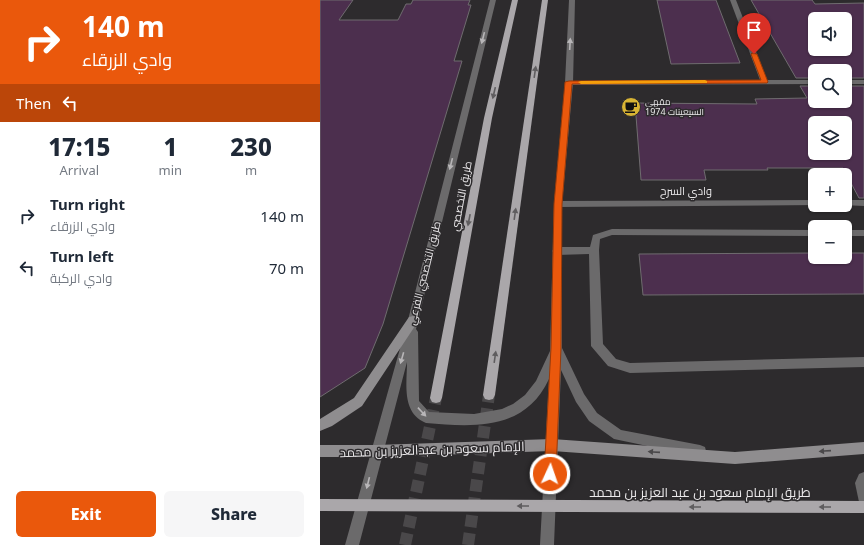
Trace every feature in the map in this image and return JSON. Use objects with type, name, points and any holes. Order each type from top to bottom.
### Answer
[{"type":"main road","name":"طريق التخصصي","points":[[436,398],[488,118],[515,0]]},
{"type":"main road","points":[[489,396],[545,0]]},
{"type":"main road","points":[[320,425],[328,422],[358,402],[413,320]]},
{"type":"main road","name":"الإمام سعود بن عبدالعزيز بن محمد","points":[[320,451],[376,451],[552,445],[735,458],[864,448]]},
{"type":"main road","name":"طريق الإمام سعود بن عبد العزيز بن محمد","points":[[320,505],[864,508]]},
{"type":"street","name":"طريق التخصصي الفرعي","points":[[352,545],[376,451],[413,320],[493,0]]},
{"type":"street","points":[[547,545],[556,348],[558,204],[569,82],[572,0]]},
{"type":"street","points":[[733,0],[764,82]]},
{"type":"street","points":[[569,82],[808,82]]},
{"type":"street","points":[[852,82],[864,82]]},
{"type":"street","name":"وادي السرح","points":[[558,204],[808,203]]},
{"type":"street","points":[[852,203],[864,203]]},
{"type":"street","points":[[808,233],[612,232],[596,237],[594,250],[597,346],[612,363],[630,368],[864,362]]},
{"type":"street","points":[[852,233],[864,233]]},
{"type":"street","points":[[557,251],[594,250]]},
{"type":"street","points":[[413,320],[413,403],[426,417],[465,421],[504,416],[524,405],[540,386],[556,348]]},
{"type":"street","name":"الإمام سعود بن عبدالعزيز بن محمد","points":[[556,348],[580,398],[593,417],[618,435],[735,458]]},
{"type":"street","points":[[864,479],[862,483],[864,497]]},
{"type":"building","points":[[320,0],[353,0],[339,20],[398,20],[406,4],[411,4],[413,0],[470,0],[468,5],[471,5],[454,61],[462,61],[383,324],[365,368],[320,397]]},
{"type":"building","points":[[657,0],[716,0],[740,63],[671,64]]},
{"type":"building","points":[[751,0],[812,0],[815,4],[864,3],[864,78],[852,78],[852,64],[808,64],[808,78],[796,78]]},
{"type":"building","points":[[800,86],[808,86],[808,108],[852,108],[852,86],[864,86],[864,198],[859,198],[852,185],[852,168],[704,170],[706,180],[641,180],[635,103],[757,104],[755,99],[807,98]]},
{"type":"building","points":[[808,253],[808,264],[852,264],[852,253],[864,253],[864,294],[643,295],[639,254]]},
{"type":"tunnel","points":[[468,545],[489,395]]},
{"type":"tunnel","points":[[405,545],[436,398]]},
{"type":"slow traffic","points":[[581,82],[705,82]]},
{"type":"place","name":"مقهى السيعينات 1974","points":[[631,107]]},
{"type":"route","points":[[550,474],[556,348],[558,204],[569,82],[764,82],[754,54]]}]
